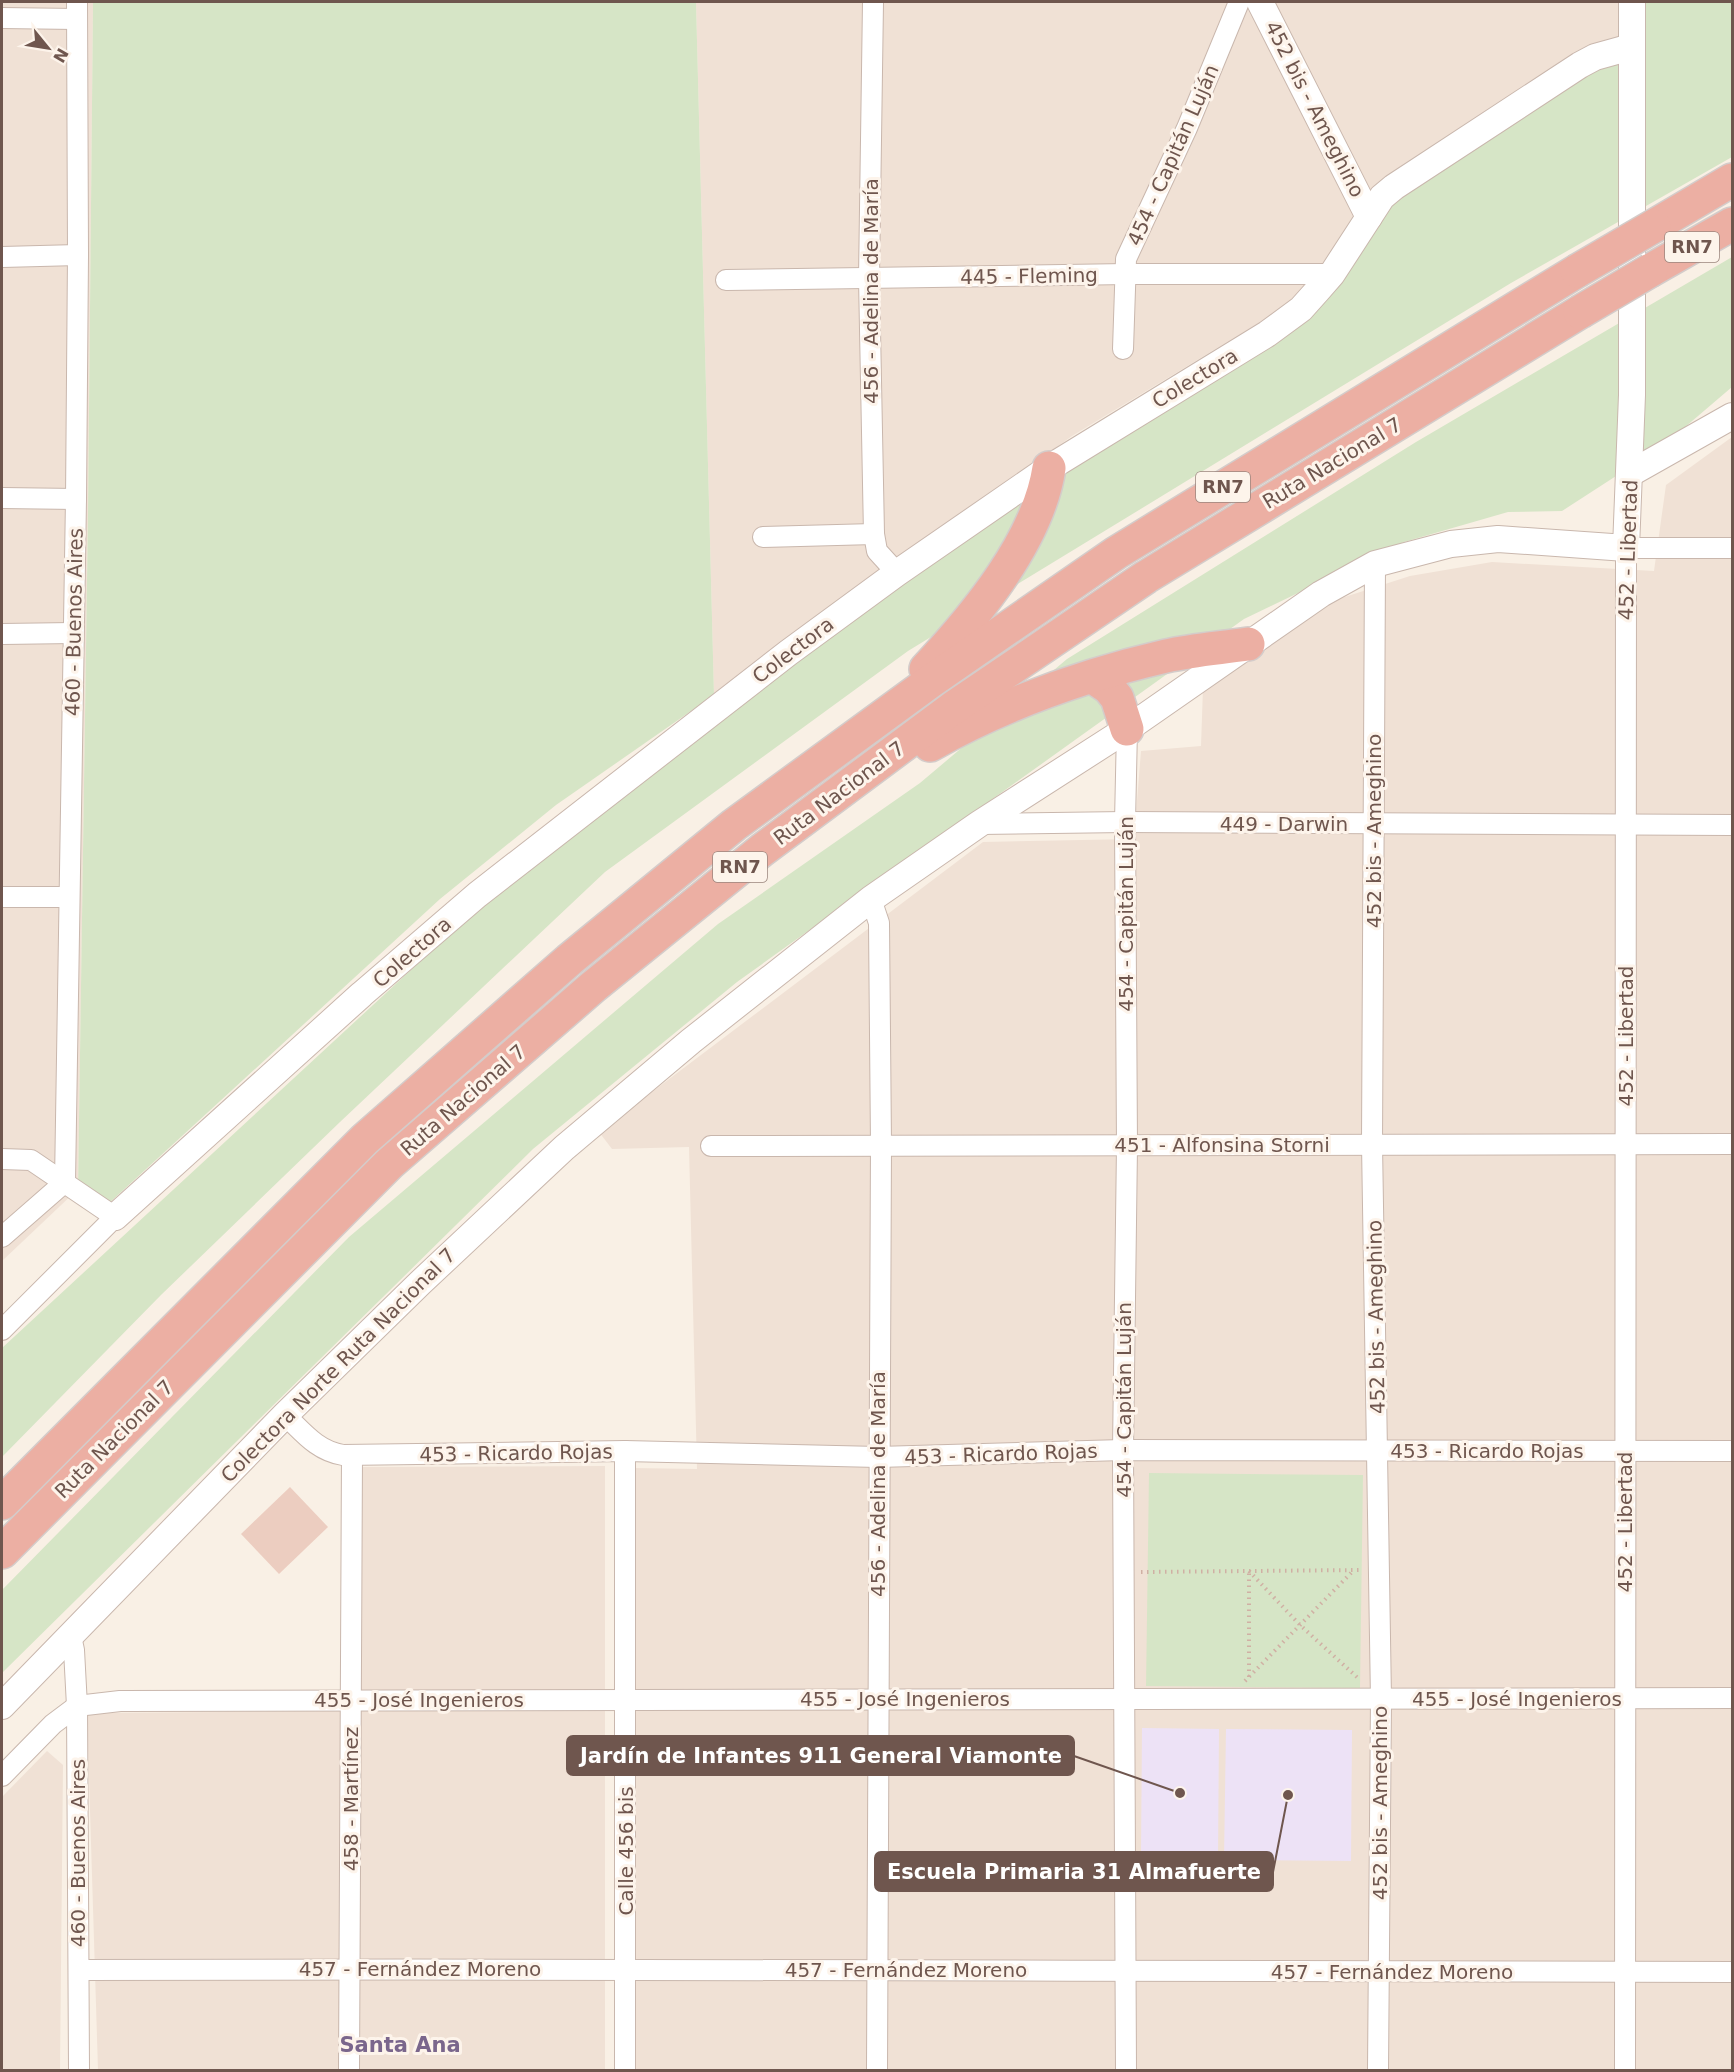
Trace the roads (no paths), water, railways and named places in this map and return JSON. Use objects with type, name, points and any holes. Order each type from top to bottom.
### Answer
[{"type":"highway","name":"Ruta Nacional 7","points":[[2,1503],[365,1139],[569,960],[734,825],[879,718],[1116,553],[1577,270],[1732,180]]},
{"type":"highway","name":"Ruta Nacional 7","points":[[2,1552],[389,1164],[594,986],[762,850],[953,708],[1146,577],[1580,312],[1732,224]]},
{"type":"highway","points":[[879,718],[947,647],[1013,560],[1040,507],[1049,468]]},
{"type":"highway","points":[[828,801],[950,734],[1041,693],[1167,656],[1248,644]]},
{"type":"highway","points":[[1093,677],[1109,688],[1117,698],[1127,729]]},
{"type":"street","name":"456 - Adelina de María","points":[[873,2],[869,278],[874,534],[877,551],[897,573]]},
{"type":"street","name":"454 - Capitán Luján","points":[[1123,349],[1126,259],[1187,128],[1239,2]]},
{"type":"street","name":"452 bis - Ameghino","points":[[1260,2],[1369,217]]},
{"type":"street","name":"452 - Libertad","points":[[1625,2070],[1626,548],[1631,473],[1632,395],[1632,2]]},
{"type":"street","points":[[2,18],[77,10]]},
{"type":"street","name":"460 - Buenos Aires","points":[[65,1182],[76,500],[77,10]]},
{"type":"street","name":"Colectora","points":[[2,1330],[115,1217],[362,994],[477,895],[778,660],[897,573],[1049,468],[1267,334],[1301,309],[1332,274],[1382,197],[1410,175],[1580,64],[1631,47]]},
{"type":"street","points":[[2,257],[78,255]]},
{"type":"street","name":"445 - Fleming","points":[[726,280],[1126,274],[1332,274]]},
{"type":"street","points":[[1631,473],[1732,416]]},
{"type":"street","points":[[2,498],[76,500]]},
{"type":"street","points":[[763,537],[874,534]]},
{"type":"street","points":[[871,899],[979,824],[1127,729],[1321,594],[1375,564],[1450,544],[1498,539],[1626,548],[1732,548]]},
{"type":"street","name":"452 bis - Ameghino","points":[[1375,564],[1372,1144],[1381,1699],[1378,2070]]},
{"type":"street","points":[[2,634],[73,633]]},
{"type":"street","name":"454 - Capitán Luján","points":[[1126,2070],[1123,1450],[1127,1146],[1125,822],[1127,729]]},
{"type":"street","name":"449 - Darwin","points":[[979,824],[1125,822],[1732,825]]},
{"type":"street","points":[[2,897],[69,897]]},
{"type":"street","name":"456 - Adelina de María","points":[[871,899],[879,923],[881,1145],[877,1700],[878,2070]]},
{"type":"street","name":"Colectora Norte Ruta Nacional 7","points":[[2,1706],[285,1415],[420,1283],[564,1148],[691,1041],[871,899]]},
{"type":"street","name":"451 - Alfonsina Storni","points":[[711,1146],[1732,1144]]},
{"type":"street","points":[[2,1159],[31,1160],[115,1217]]},
{"type":"street","points":[[2,1237],[65,1182]]},
{"type":"street","name":"453 - Ricardo Rojas","points":[[285,1415],[318,1447],[330,1453],[352,1455],[625,1451],[878,1457],[1123,1450],[1732,1451]]},
{"type":"street","name":"Calle 456 bis","points":[[625,1451],[625,2070]]},
{"type":"street","name":"458 - Martínez","points":[[349,2070],[352,1455]]},
{"type":"street","name":"460 - Buenos Aires","points":[[71,1636],[77,1706],[79,2070]]},
{"type":"street","name":"455 - José Ingenieros","points":[[77,1706],[120,1701],[1732,1698]]},
{"type":"street","points":[[2,1776],[53,1724],[77,1706]]},
{"type":"street","name":"457 - Fernández Moreno","points":[[79,1970],[626,1968],[1125,1972],[1732,1972]]},
{"type":"place","name":"Jardín de Infantes 911 General Viamonte","points":[[1180,1793]]},
{"type":"place","name":"Escuela Primaria 31 Almafuerte","points":[[1288,1795]]},
{"type":"district","name":"Santa Ana","points":[[400,2045]]}]
